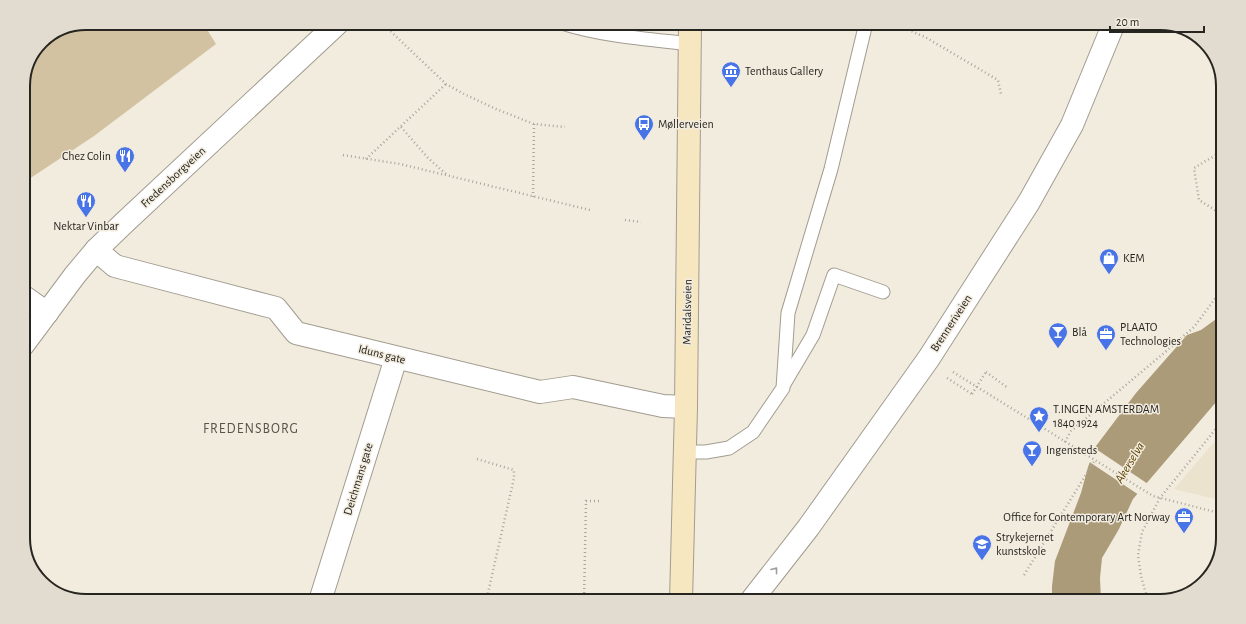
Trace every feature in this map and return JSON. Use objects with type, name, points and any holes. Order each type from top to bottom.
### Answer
[{"type":"main road","name":"Maridalsveien","points":[[681,594],[686,407],[690,33]]},
{"type":"street","name":"Fredensborgveien","points":[[30,335],[75,275],[96,250],[130,216],[330,30]]},
{"type":"street","name":"Brenneriveien","points":[[756,594],[808,528],[929,358],[1029,202],[1072,125],[1111,30]]},
{"type":"street","name":"Iduns gate","points":[[96,250],[115,266],[276,308],[296,333],[540,392],[572,387],[663,406],[686,407]]},
{"type":"street","points":[[30,301],[47,313]]},
{"type":"street","name":"Deichmans gate","points":[[322,594],[396,358]]},
{"type":"lane","points":[[594,30],[637,38],[690,33]]},
{"type":"lane","points":[[783,388],[788,313],[831,169],[864,30]]},
{"type":"lane","points":[[685,452],[706,452],[729,448],[753,432],[783,388],[813,335],[834,275],[883,292]]},
{"type":"path","points":[[389,30],[446,84],[464,94],[534,124],[565,127]]},
{"type":"path","points":[[909,30],[925,37],[998,80],[1001,94]]},
{"type":"path","points":[[366,159],[446,84]]},
{"type":"path","points":[[533,197],[534,124]]},
{"type":"path","points":[[401,127],[428,158],[447,175]]},
{"type":"path","points":[[1216,155],[1194,168],[1199,200],[1216,211]]},
{"type":"path","points":[[343,156],[400,164],[590,210]]},
{"type":"path","points":[[625,220],[641,222]]},
{"type":"path","points":[[1065,442],[1071,431],[1194,327],[1216,298]]},
{"type":"path","points":[[929,358],[1153,496],[1216,512]]},
{"type":"path","points":[[946,378],[972,394],[986,372],[1008,388]]},
{"type":"path","points":[[1146,594],[1141,576],[1138,555],[1142,532],[1160,498],[1216,429]]},
{"type":"path","points":[[477,459],[514,470],[514,478],[488,594]]},
{"type":"path","points":[[1024,575],[1095,460]]},
{"type":"path","points":[[584,594],[586,501],[598,501]]},
{"type":"shaded area","points":[[86,30],[207,30],[216,44],[94,136],[30,178],[30,83],[36,61],[49,44],[68,33]]},
{"type":"shaded area","points":[[1216,440],[1216,499],[1174,489]]},
{"type":"water","name":"Akerselva","points":[[1216,319],[1216,402],[1133,499],[1119,529],[1102,558],[1100,578],[1101,594],[1052,594],[1055,561],[1081,493],[1088,467],[1096,446],[1136,393],[1187,335],[1201,330]]},
{"type":"pier","points":[[1093,447],[1148,484],[1139,495],[1088,461]]},
{"type":"place","name":"Tenthaus Gallery","points":[[731,88]]},
{"type":"place","name":"Møllerveien","points":[[644,141]]},
{"type":"place","name":"Chez Colin","points":[[125,173]]},
{"type":"place","name":"Nektar Vinbar","points":[[86,218]]},
{"type":"place","name":"KEM","points":[[1109,275]]},
{"type":"place","name":"Blå","points":[[1058,349]]},
{"type":"place","name":"PLAATO Technologies","points":[[1106,351]]},
{"type":"place","name":"T.INGEN AMSTERDAM 1840 1924","points":[[1039,433]]},
{"type":"place","name":"Ingensteds","points":[[1032,467]]},
{"type":"place","name":"Office for Contemporary Art Norway","points":[[1184,534]]},
{"type":"place","name":"Strykejernet kunstskole","points":[[982,561]]},
{"type":"district","name":"FREDENSBORG","points":[[251,429]]}]
